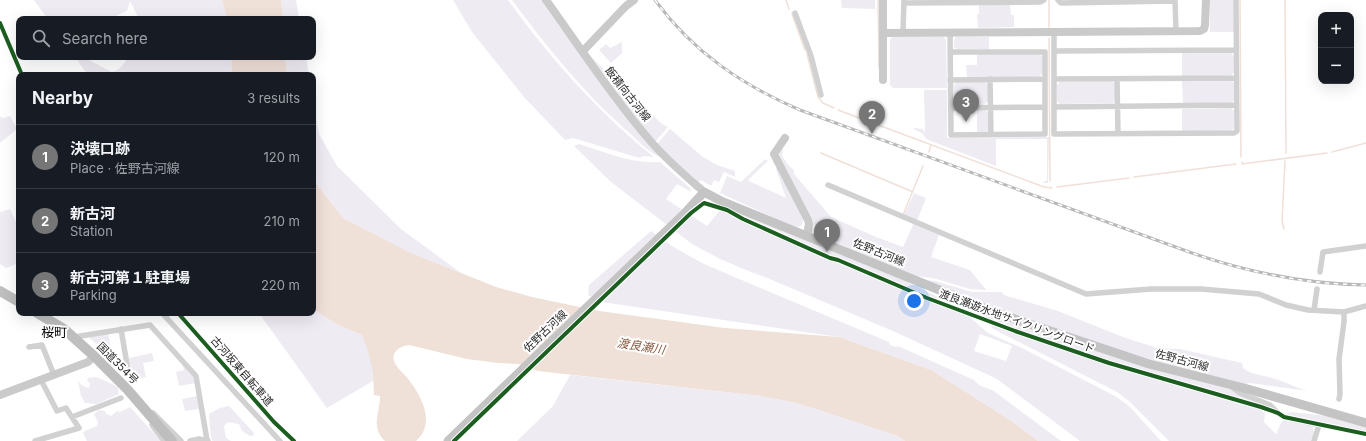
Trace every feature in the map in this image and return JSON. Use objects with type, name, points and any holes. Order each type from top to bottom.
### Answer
[{"type":"highway","points":[[0,291],[16,300]]},
{"type":"highway","name":"国道354号","points":[[42,316],[64,329],[94,356],[133,396],[172,441]]},
{"type":"main road","name":"佐野古河線","points":[[448,441],[701,195],[723,202],[1006,316],[1142,362],[1366,423]]},
{"type":"street","name":"飯積向古河線","points":[[546,0],[616,99],[654,145],[701,195]]},
{"type":"street","points":[[583,51],[634,0]]},
{"type":"street","points":[[883,0],[883,80]]},
{"type":"street","points":[[904,32],[904,2],[1040,2],[1044,0]]},
{"type":"street","points":[[1058,0],[1061,2],[1175,0],[1176,31]]},
{"type":"street","points":[[883,33],[1200,31],[1205,25],[1206,0]]},
{"type":"street","points":[[1054,32],[1054,134],[1234,133],[1237,131],[1236,0]]},
{"type":"street","points":[[795,13],[811,56],[821,95]]},
{"type":"street","points":[[950,32],[950,52],[950,80],[951,135],[1045,134],[1045,52],[950,52]]},
{"type":"street","points":[[1054,51],[1236,50]]},
{"type":"street","points":[[1054,79],[1236,78]]},
{"type":"street","points":[[990,79],[991,135]]},
{"type":"street","points":[[950,80],[1044,79]]},
{"type":"street","points":[[1117,79],[1118,134]]},
{"type":"street","points":[[1055,107],[1236,105]]},
{"type":"street","points":[[951,108],[1045,106]]},
{"type":"street","points":[[785,138],[774,154],[808,220],[809,224],[807,236]]},
{"type":"street","points":[[828,185],[1086,294],[1177,289],[1221,290],[1259,294],[1291,307],[1314,310],[1344,312],[1366,306]]},
{"type":"street","points":[[1320,272],[1323,252],[1366,246]]},
{"type":"street","points":[[1314,310],[1317,289]]},
{"type":"street","points":[[1339,399],[1339,359],[1344,312]]},
{"type":"street","points":[[165,316],[280,441]]},
{"type":"street","points":[[73,338],[150,325],[196,376],[207,441],[199,439],[190,441]]},
{"type":"street","points":[[120,329],[129,376]]},
{"type":"street","points":[[29,347],[42,345],[54,375]]},
{"type":"street","points":[[0,395],[88,362],[94,356]]},
{"type":"street","points":[[35,441],[79,428],[66,408],[57,411],[41,380]]},
{"type":"street","points":[[1231,385],[1240,393],[1270,405],[1284,417],[1319,425],[1314,441]]},
{"type":"street","points":[[133,396],[164,441]]},
{"type":"street","points":[[133,396],[181,441]]},
{"type":"street","points":[[72,417],[121,398]]},
{"type":"shaded area","points":[[34,0],[222,0],[226,16],[138,16],[130,1],[127,11],[116,16],[46,16]]},
{"type":"shaded area","points":[[281,0],[296,0],[299,16],[283,16]]},
{"type":"shaded area","points":[[453,0],[508,0],[541,43],[594,103],[633,140],[654,157],[643,156],[640,158],[573,138],[565,140],[524,97],[472,32]]},
{"type":"shaded area","points":[[512,0],[543,0],[660,157],[642,145],[595,100],[552,51]]},
{"type":"shaded area","points":[[841,0],[875,0],[875,9],[842,8]]},
{"type":"shaded area","points":[[1210,0],[1234,0],[1234,32],[1210,32]]},
{"type":"shaded area","points":[[979,5],[1010,5],[1011,15],[1014,15],[1014,27],[978,28],[977,14],[979,14]]},
{"type":"shaded area","points":[[892,37],[944,37],[946,40],[947,88],[893,88],[890,85],[890,40]]},
{"type":"shaded area","points":[[956,37],[989,37],[989,49],[957,49],[954,47],[954,40]]},
{"type":"shaded area","points":[[622,42],[622,53],[611,63],[599,50],[606,44],[610,48]]},
{"type":"shaded area","points":[[1182,53],[1231,53],[1234,56],[1234,72],[1231,76],[1182,76]]},
{"type":"shaded area","points":[[977,54],[1039,54],[1043,57],[1043,73],[1039,77],[967,77],[966,65],[977,65]]},
{"type":"shaded area","points":[[590,56],[662,124],[668,127],[655,142],[610,85]]},
{"type":"shaded area","points":[[77,60],[89,60],[112,72],[86,72]]},
{"type":"shaded area","points":[[126,60],[231,60],[232,72],[112,72],[122,66]]},
{"type":"shaded area","points":[[285,60],[306,60],[308,72],[287,72]]},
{"type":"shaded area","points":[[1231,80],[1234,83],[1235,100],[1231,103],[1183,104],[1182,81]]},
{"type":"shaded area","points":[[1112,81],[1115,84],[1115,101],[1113,103],[1060,104],[1057,101],[1057,85],[1060,82]]},
{"type":"shaded area","points":[[957,82],[985,82],[988,85],[988,101],[984,105],[958,105],[954,102],[954,85]]},
{"type":"shaded area","points":[[924,90],[947,90],[947,138],[1049,137],[1048,183],[1042,183],[1047,180],[1047,139],[996,139],[996,166],[926,139],[922,133],[913,129],[923,129],[925,133]]},
{"type":"shaded area","points":[[1231,108],[1234,111],[1234,128],[1231,131],[1182,131],[1182,109]]},
{"type":"shaded area","points":[[977,110],[985,110],[988,113],[989,130],[986,132],[977,133]]},
{"type":"shaded area","points":[[0,116],[2,118],[10,116],[16,130],[0,142]]},
{"type":"shaded area","points":[[316,118],[319,134],[337,166],[401,229],[461,273],[411,253],[343,218],[316,183]]},
{"type":"shaded area","points":[[670,129],[703,157],[717,165],[735,171],[735,177],[724,172],[719,182],[714,180],[711,186],[701,180],[699,182],[657,144]]},
{"type":"shaded area","points":[[579,144],[629,159],[660,162],[690,188],[691,192],[677,184],[666,199],[707,226],[721,209],[782,239],[966,314],[988,333],[1022,348],[1115,396],[1129,406],[1161,441],[1080,441],[997,379],[893,331],[720,259],[692,244],[611,182],[574,146]],"holes":[[[980,334],[1012,346],[1006,361],[974,351]]]},
{"type":"shaded area","points":[[783,149],[782,156],[794,170],[794,174],[831,217],[903,247],[913,225],[912,223],[939,235],[931,257],[970,270],[986,290],[970,289],[933,278],[915,276],[823,237],[817,230],[779,158],[780,152]]},
{"type":"shaded area","points":[[765,159],[768,161],[749,179],[749,181],[786,198],[776,169],[777,167],[804,219],[801,226],[797,227],[787,224],[720,193],[727,176],[741,182]]},
{"type":"shaded area","points":[[914,193],[926,198],[917,221],[904,215]]},
{"type":"shaded area","points":[[10,209],[16,222],[16,264],[6,268],[0,264],[0,212]]},
{"type":"shaded area","points":[[729,209],[904,280],[963,311],[835,256],[831,257],[814,250],[811,246],[753,220],[742,217]]},
{"type":"shaded area","points":[[651,231],[672,246],[702,263],[889,342],[890,345],[896,347],[898,346],[974,380],[979,385],[994,391],[1061,441],[1038,441],[1010,420],[931,370],[839,337],[602,302],[588,295],[589,285]]},
{"type":"shaded area","points":[[924,280],[935,281],[972,292],[1002,292],[1004,295],[1058,311],[1123,337],[1157,348],[1180,349],[1242,363],[1243,368],[1250,372],[1279,380],[1308,391],[1250,383],[1245,384],[1152,361],[1004,312]]},
{"type":"shaded area","points":[[948,298],[1223,386],[1266,406],[1156,376],[1080,352],[974,315]]},
{"type":"shaded area","points":[[316,311],[336,324],[362,335],[372,363],[373,381],[327,408],[261,316],[316,316]]},
{"type":"shaded area","points":[[993,325],[1109,365],[1260,409],[1265,414],[1264,422],[1276,434],[1282,421],[1284,420],[1312,426],[1314,432],[1313,441],[1169,441],[1130,402],[1117,392],[1003,334],[992,328]]},
{"type":"shaded area","points":[[108,333],[111,349],[106,352],[87,336]]},
{"type":"shaded area","points":[[152,353],[154,361],[143,363],[146,377],[133,380],[129,358]]},
{"type":"shaded area","points":[[182,363],[194,376],[195,383],[179,386],[176,372],[184,370]]},
{"type":"shaded area","points":[[570,375],[761,396],[797,403],[898,436],[905,441],[517,441],[553,406]]},
{"type":"shaded area","points":[[95,377],[117,387],[119,394],[97,404],[85,403],[81,396],[78,381],[83,386],[89,388],[90,384],[87,380],[88,378]]},
{"type":"shaded area","points":[[197,396],[199,409],[185,411],[182,399]]},
{"type":"shaded area","points":[[229,406],[254,433],[253,436],[250,436],[242,431],[239,424],[228,422],[224,426],[226,438],[231,441],[213,441],[211,439],[209,414],[220,408]]},
{"type":"shaded area","points":[[130,407],[161,441],[87,441],[83,433],[97,426],[98,422],[94,414],[99,410],[105,411],[106,414],[111,416],[117,411],[120,412]]},
{"type":"shaded area","points":[[1292,412],[1327,416],[1366,427],[1366,433],[1284,414]]},
{"type":"water","points":[[222,0],[281,0],[283,16],[226,16]]},
{"type":"water","points":[[231,60],[285,60],[287,72],[232,72]]},
{"type":"water","name":"渡良瀬川","points":[[316,183],[343,218],[411,253],[496,287],[532,297],[599,311],[725,328],[839,337],[931,370],[1010,420],[1038,441],[905,441],[898,436],[797,403],[761,396],[538,371],[518,364],[467,359],[409,345],[397,350],[393,357],[397,366],[414,387],[422,402],[425,410],[425,427],[422,434],[416,441],[385,441],[380,436],[377,425],[380,396],[374,395],[373,373],[368,351],[362,335],[336,324],[316,311]]},
{"type":"waterway","points":[[786,0],[789,9]]},
{"type":"waterway","points":[[878,0],[879,68]]},
{"type":"waterway","points":[[1049,0],[1049,27]]},
{"type":"waterway","points":[[1240,0],[1241,157]]},
{"type":"waterway","points":[[1285,0],[1286,153]]},
{"type":"waterway","points":[[792,14],[805,50]]},
{"type":"waterway","points":[[1049,38],[1050,181]]},
{"type":"waterway","points":[[807,54],[818,97],[823,103],[834,108]]},
{"type":"waterway","points":[[838,110],[1044,187],[1052,188]]},
{"type":"waterway","points":[[1332,152],[1366,143]]},
{"type":"waterway","points":[[929,152],[931,145]]},
{"type":"waterway","points":[[821,153],[913,192]]},
{"type":"waterway","points":[[1242,162],[1242,164],[1327,153]]},
{"type":"waterway","points":[[1284,229],[1282,221],[1285,161]]},
{"type":"waterway","points":[[1134,177],[1236,164]]},
{"type":"waterway","points":[[903,215],[923,166]]},
{"type":"waterway","points":[[1057,187],[1129,178]]},
{"type":"railway","points":[[655,0],[686,36],[720,65],[758,90],[800,110],[1214,260],[1256,272],[1299,280],[1366,285]]},
{"type":"cycle path","points":[[0,23],[21,72]]},
{"type":"cycle path","name":"渡良瀬遊水地サイクリングロード","points":[[454,441],[691,213],[704,203],[727,210],[743,219],[830,258],[838,260],[927,298],[1015,331],[1109,363],[1261,407],[1278,413],[1284,417],[1366,434]]},
{"type":"cycle path","name":"古河坂東自転車道","points":[[181,316],[274,422],[294,441]]},
{"type":"place","name":"新古河第１駐車場","points":[[966,122]]},
{"type":"place","name":"新古河","points":[[872,134]]},
{"type":"place","name":"決壊口跡","points":[[827,252]]},
{"type":"district","name":"桜町","points":[[54,332]]}]
